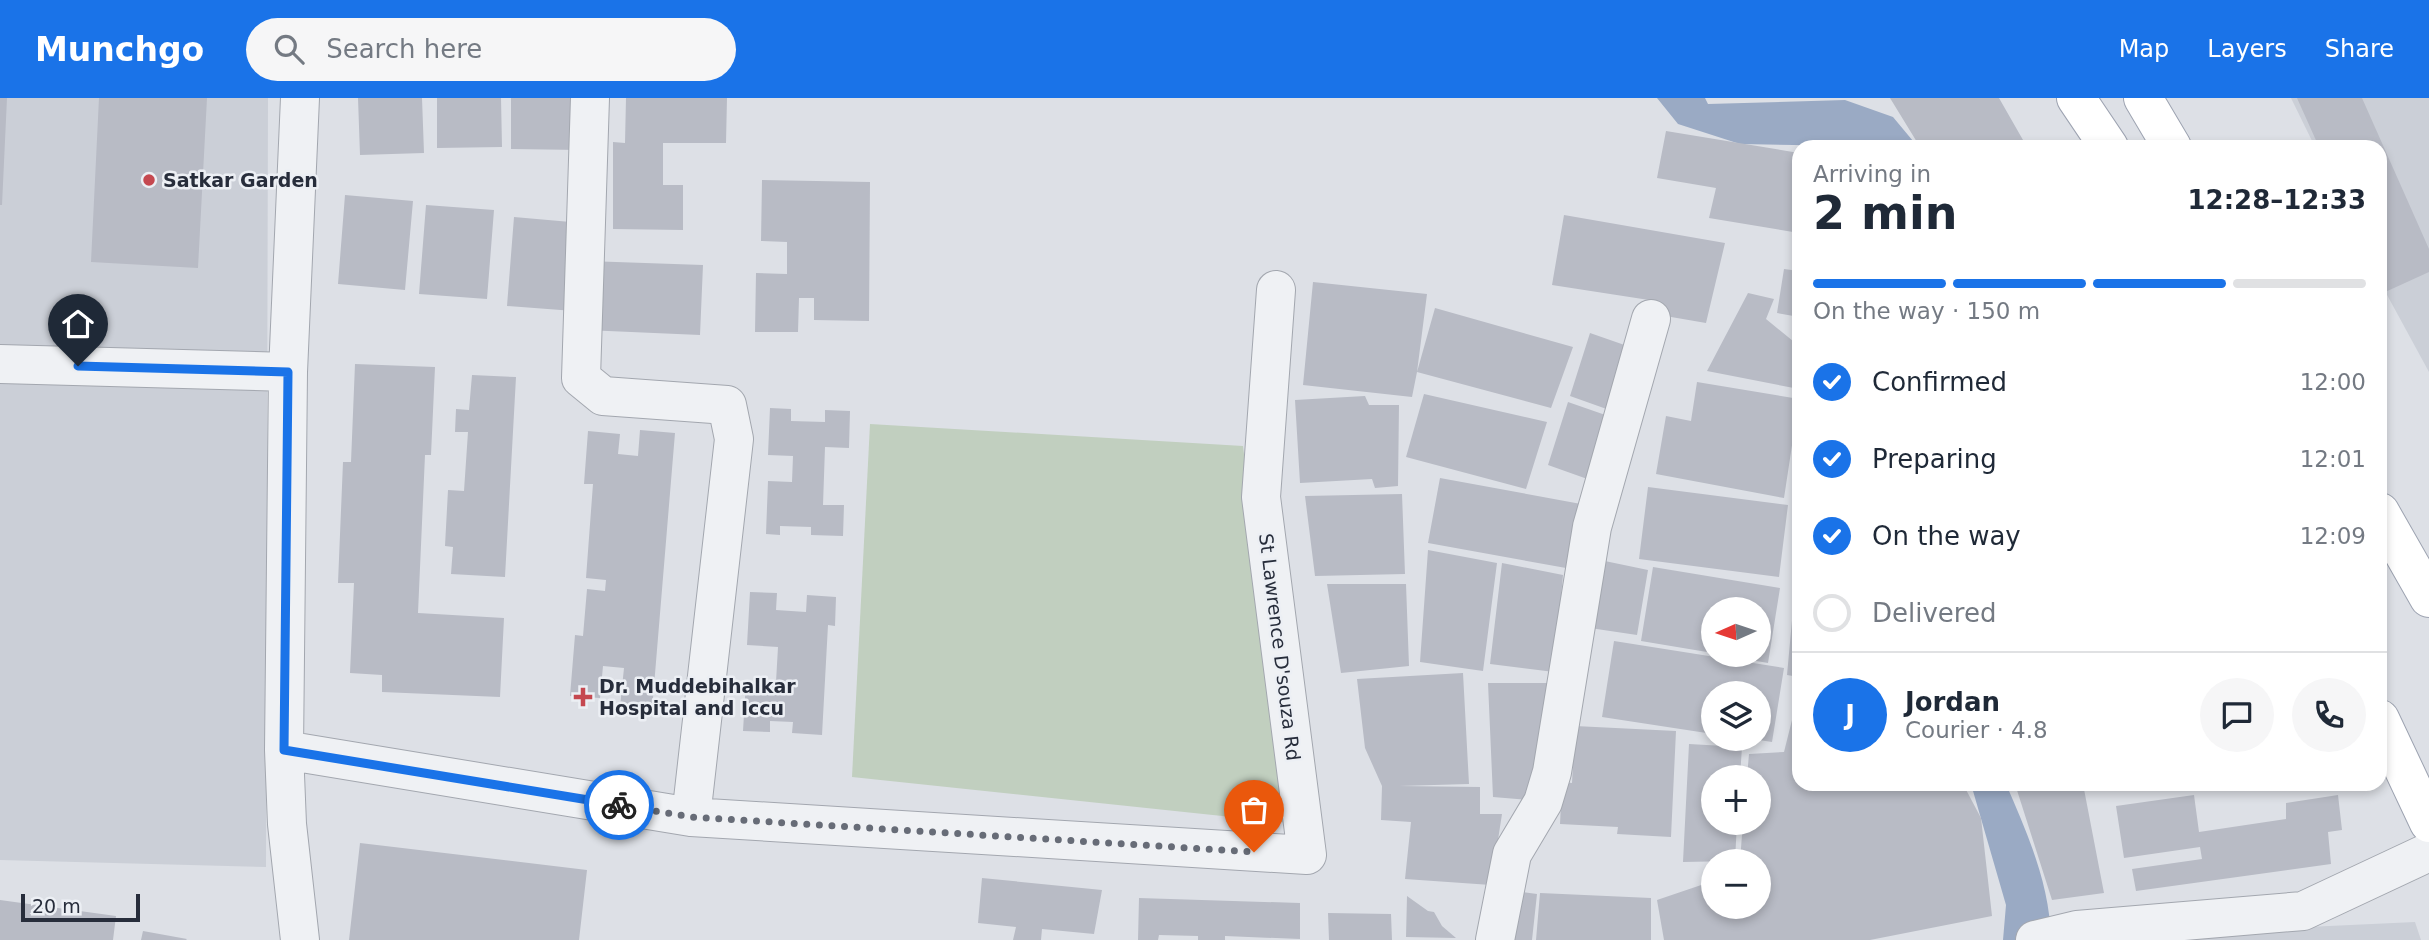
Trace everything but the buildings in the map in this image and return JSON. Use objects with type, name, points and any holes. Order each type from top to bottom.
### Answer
[{"type":"main road","points":[[2076,98],[2104,140]]},
{"type":"main road","points":[[2143,98],[2164,140]]},
{"type":"main road","points":[[2387,524],[2429,598]]},
{"type":"main road","points":[[2387,734],[2429,822]]},
{"type":"street","points":[[300,98],[288,372],[284,750],[287,824],[300,940]]},
{"type":"street","points":[[590,98],[581,378],[603,396],[727,405],[734,439],[691,817]]},
{"type":"street","name":"St Lawrence D'souza Rd","points":[[284,750],[691,817],[1307,855],[1261,497],[1276,290]]},
{"type":"street","points":[[1495,940],[1512,854],[1544,802],[1552,772],[1592,527],[1651,319]]},
{"type":"street","points":[[0,364],[288,372]]},
{"type":"street","points":[[2035,940],[2077,930],[2303,911],[2429,852]]},
{"type":"shaded area","points":[[0,98],[268,98],[266,867],[0,860]]},
{"type":"shaded area","points":[[2291,98],[2429,98],[2429,372],[2387,295],[2387,140],[2312,140]]},
{"type":"shaded area","points":[[2415,922],[2421,940],[2092,940],[2094,937]]},
{"type":"green space","points":[[870,424],[1243,446],[1289,823],[852,777]]},
{"type":"water","points":[[1657,98],[1705,98],[1708,104],[1845,100],[1893,117],[1912,140],[1792,140],[1792,145],[1740,144],[1678,124]]},
{"type":"water","points":[[1973,791],[2009,791],[2030,841],[2042,879],[2051,940],[2003,940],[2006,905]]},
{"type":"way so far","points":[[619,805],[691,817],[1254,852]]},
{"type":"place","name":"Satkar Garden","points":[[149,180]]},
{"type":"place","name":"Dr. Muddebihalkar Hospital and Iccu","points":[[583,697]]},
{"type":"route","points":[[78,366],[288,372],[284,750],[619,805]]}]
